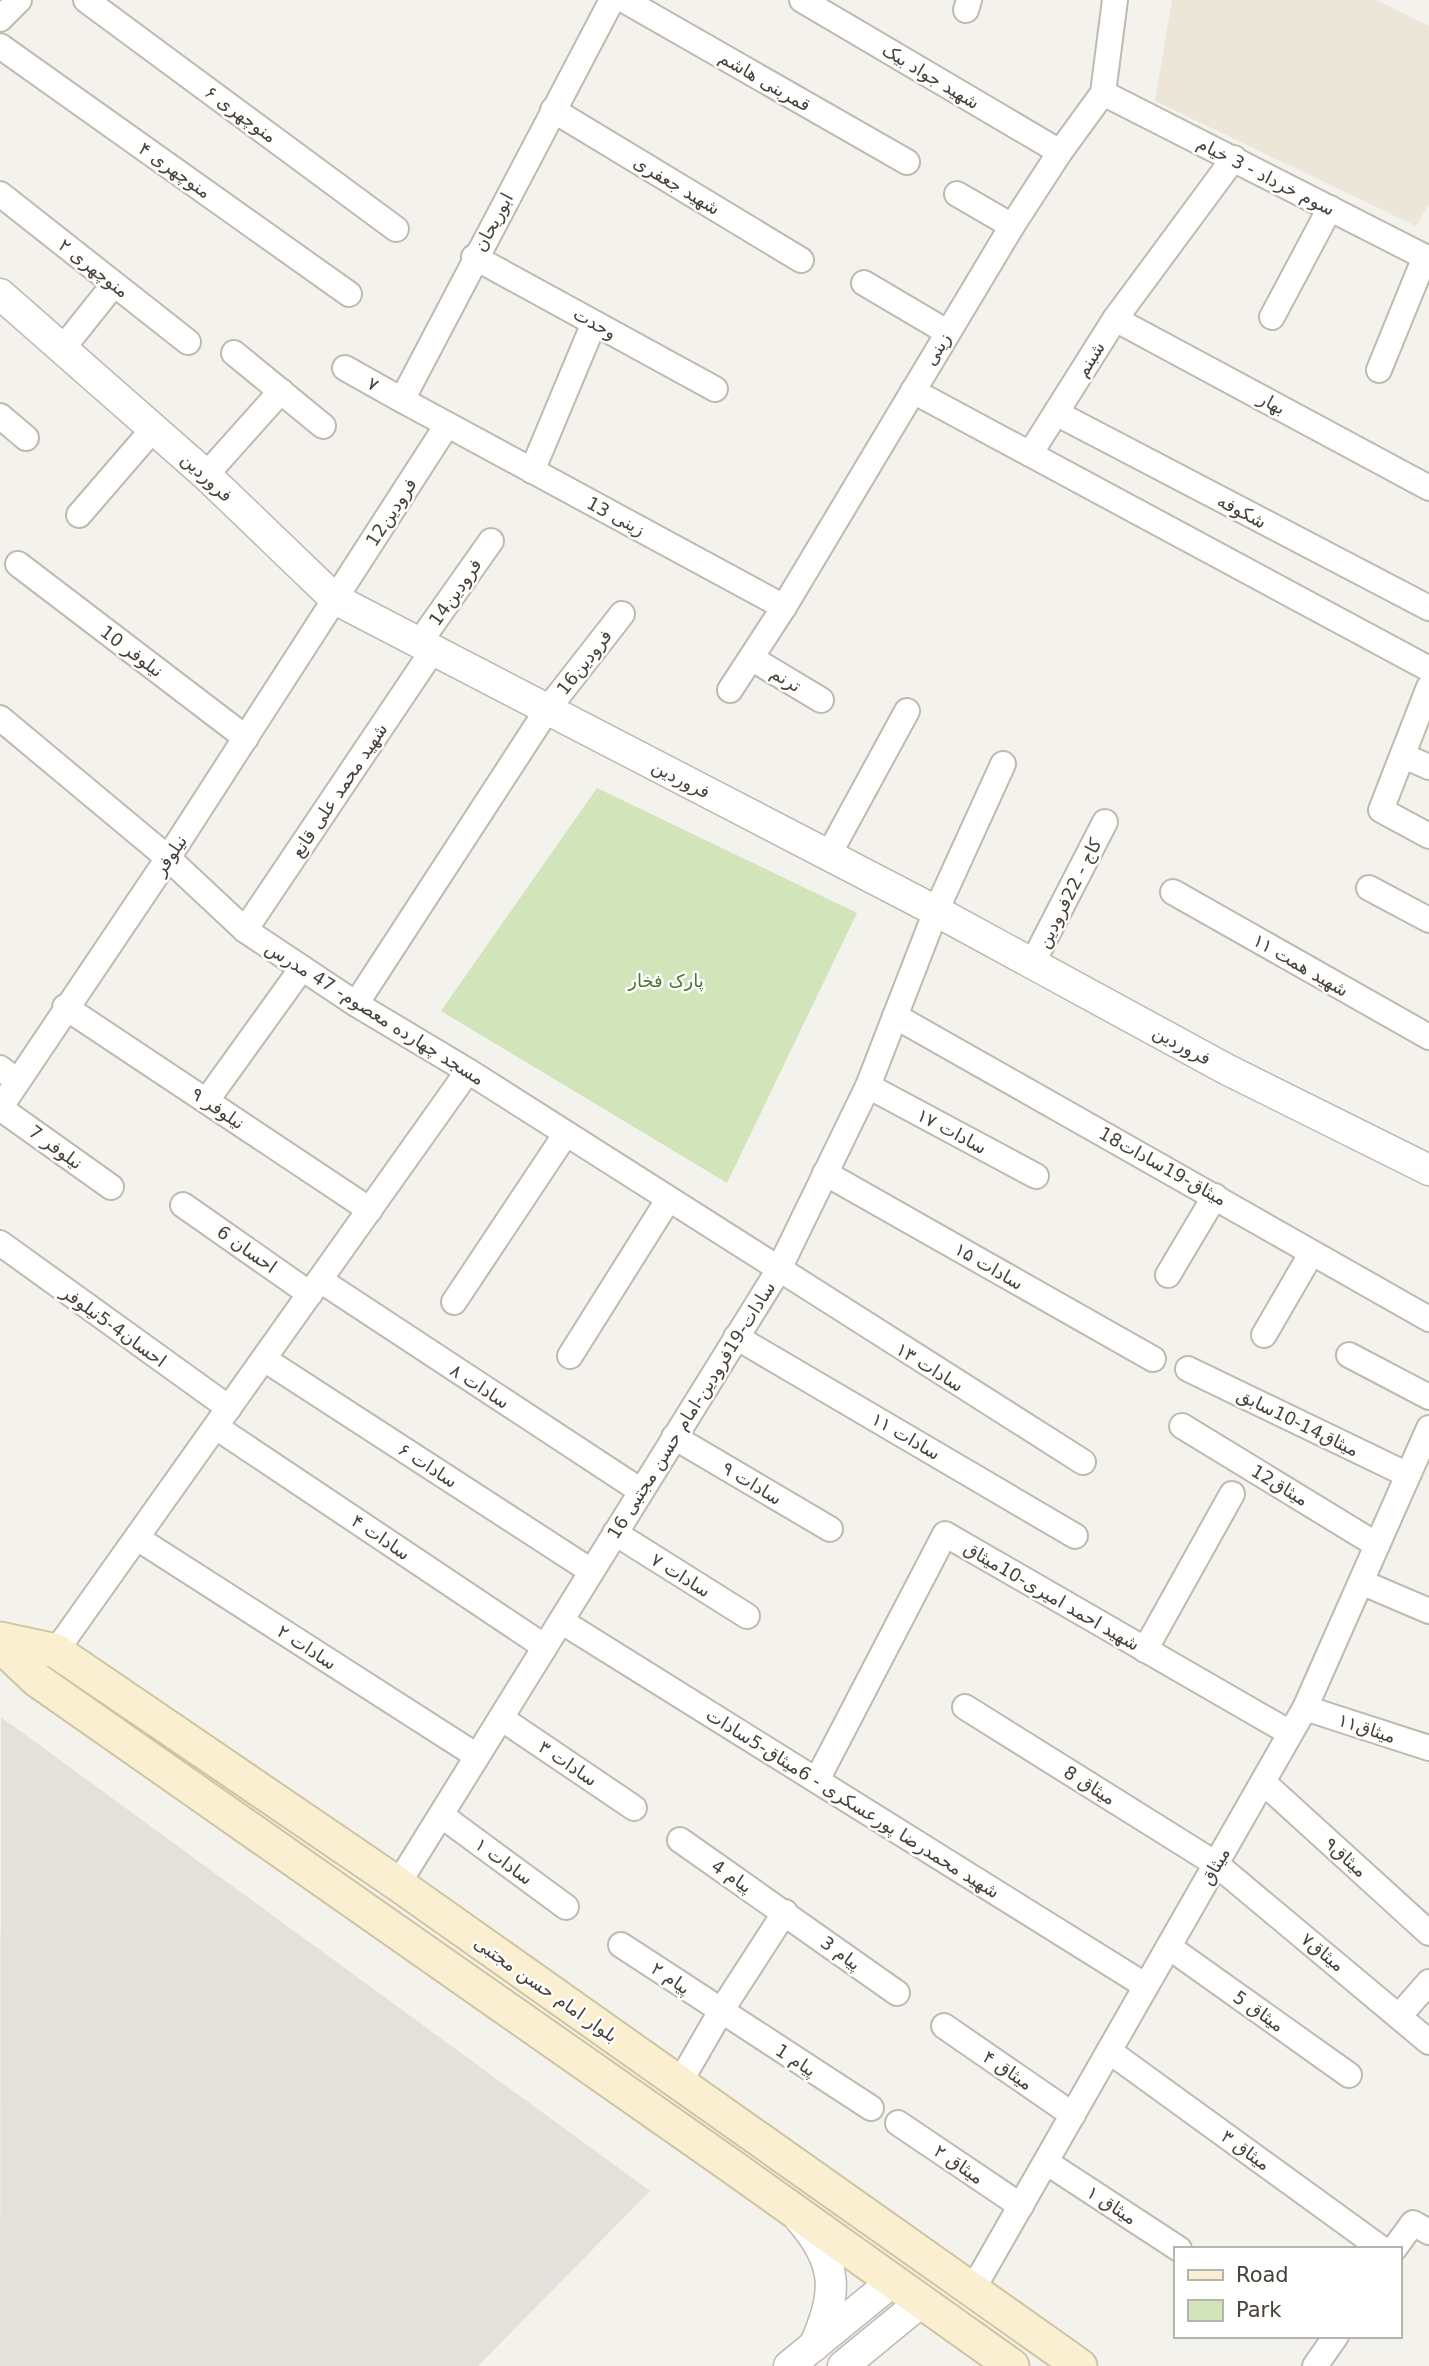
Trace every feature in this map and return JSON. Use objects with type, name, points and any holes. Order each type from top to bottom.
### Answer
[{"type":"main road","name":"بلوار امام حسن مجتبی","points":[[0,1639],[57,1651],[398,1884],[1080,2366]]},
{"type":"main road","points":[[0,1645],[37,1680],[1012,2366]]},
{"type":"street","points":[[0,19],[19,0]]},
{"type":"street","name":"منوچهری ۶","points":[[86,0],[396,229]]},
{"type":"street","name":"ابوریحان","points":[[402,400],[474,257],[612,0]]},
{"type":"street","name":"قمربنی هاشم","points":[[624,0],[907,162]]},
{"type":"street","name":"شهید جواد بیک","points":[[802,0],[1060,152]]},
{"type":"street","name":"زینی","points":[[730,690],[784,607],[1012,226],[1060,152],[1103,93],[1115,0]]},
{"type":"street","name":"منوچهری ۴","points":[[0,46],[349,294]]},
{"type":"street","name":"سوم خرداد - 3 خیام","points":[[1103,93],[1427,258]]},
{"type":"street","name":"شهید جعفری","points":[[553,110],[801,260]]},
{"type":"street","name":"شبنم","points":[[1030,454],[1115,318],[1234,158]]},
{"type":"street","name":"منوچهری ۲","points":[[0,194],[187,342]]},
{"type":"street","points":[[957,194],[1012,226]]},
{"type":"street","points":[[1272,317],[1330,208]]},
{"type":"street","name":"وحدت","points":[[474,257],[715,389]]},
{"type":"street","points":[[1378,370],[1427,258]]},
{"type":"street","points":[[864,283],[947,332]]},
{"type":"street","points":[[63,348],[114,284]]},
{"type":"street","name":"فروردین","points":[[0,294],[206,475],[335,599],[936,911],[1226,1069],[1429,1170]]},
{"type":"street","name":"بهار","points":[[1115,318],[1429,488]]},
{"type":"street","points":[[532,471],[594,323]]},
{"type":"street","points":[[234,353],[323,426]]},
{"type":"street","name":"۷","points":[[345,368],[402,400]]},
{"type":"street","points":[[206,475],[281,391]]},
{"type":"street","points":[[912,391],[1429,669]]},
{"type":"street","points":[[402,400],[447,425]]},
{"type":"street","name":"شکوفه","points":[[1056,414],[1429,608]]},
{"type":"street","points":[[0,416],[26,438]]},
{"type":"street","name":"زینی 13","points":[[447,425],[784,607]]},
{"type":"street","name":"12فرودین","points":[[335,599],[447,425]]},
{"type":"street","points":[[79,515],[154,428]]},
{"type":"street","name":"14فرودین","points":[[426,647],[491,541]]},
{"type":"street","name":"نیلوفر 10","points":[[18,564],[246,738]]},
{"type":"street","name":"نیلوفر","points":[[0,1108],[9,1075],[65,1007],[169,858],[335,599]]},
{"type":"street","name":"16فرودین","points":[[356,1004],[547,710],[622,614]]},
{"type":"street","name":"شهید محمد علی قانع","points":[[244,930],[426,647]]},
{"type":"street","name":"ترنم","points":[[751,658],[821,699]]},
{"type":"street","points":[[1429,687],[1381,810],[1429,836]]},
{"type":"street","points":[[828,856],[907,711]]},
{"type":"street","name":"مسجد چهارده معصوم- 47 مدرس","points":[[0,718],[169,858],[244,930],[778,1271]]},
{"type":"street","points":[[1404,756],[1429,766]]},
{"type":"street","name":"سادات-19فرودین-امام حسن مجتبی 16","points":[[398,1884],[778,1271],[868,1086],[936,911],[1003,764]]},
{"type":"street","name":"کاج - 22فرودین","points":[[1032,964],[1105,822]]},
{"type":"street","points":[[1369,888],[1429,920]]},
{"type":"street","name":"شهید همت ۱۱","points":[[1173,892],[1429,1037]]},
{"type":"street","points":[[207,1100],[302,968]]},
{"type":"street","name":"نیلوفر ۹","points":[[65,1007],[370,1210]]},
{"type":"street","name":"18میثاق-19سادات","points":[[895,1016],[1429,1319]]},
{"type":"street","points":[[57,1651],[468,1071]]},
{"type":"street","name":"سادات ۱۷","points":[[868,1086],[1036,1176]]},
{"type":"street","name":"نیلوفر 7","points":[[0,1108],[111,1187]]},
{"type":"street","points":[[454,1302],[565,1135]]},
{"type":"street","name":"سادات ۱۵","points":[[825,1173],[1153,1359]]},
{"type":"street","points":[[1168,1275],[1215,1196]]},
{"type":"street","points":[[570,1356],[668,1200]]},
{"type":"street","name":"احسان 6","points":[[183,1205],[315,1287]]},
{"type":"street","name":"احسان4-5نیلوفر","points":[[0,1243],[223,1418]]},
{"type":"street","points":[[1264,1335],[1311,1254]]},
{"type":"street","name":"سادات ۱۳","points":[[778,1271],[1083,1462]]},
{"type":"street","name":"سادات ۸","points":[[315,1287],[641,1491]]},
{"type":"street","name":"سادات ۱۱","points":[[736,1337],[1075,1536]]},
{"type":"street","points":[[1349,1355],[1429,1397]]},
{"type":"street","name":"سادات ۶","points":[[264,1359],[591,1571]]},
{"type":"street","name":"میثاق14-10سابق","points":[[1188,1369],[1408,1475]]},
{"type":"street","name":"سادات ۴","points":[[223,1418],[545,1647]]},
{"type":"street","name":"12میثاق","points":[[1182,1426],[1377,1545]]},
{"type":"street","name":"میثاق","points":[[973,2289],[1305,1708],[1429,1428]]},
{"type":"street","name":"سادات ۹","points":[[674,1437],[830,1529]]},
{"type":"street","points":[[1145,1650],[1232,1494]]},
{"type":"street","name":"سادات ۷","points":[[615,1533],[747,1616]]},
{"type":"street","name":"شهید احمد امیری-10میثاق","points":[[817,1780],[945,1534],[1290,1733]]},
{"type":"street","name":"سادات ۲","points":[[137,1538],[477,1756]]},
{"type":"street","points":[[1361,1582],[1429,1611]]},
{"type":"street","name":"شهید محمدرضا پورعسکری - 6میثاق-5سادات","points":[[561,1620],[1146,1986]]},
{"type":"street","name":"میثاق 8","points":[[965,1706],[1216,1864]]},
{"type":"street","name":"میثاق۱۱","points":[[1305,1708],[1429,1748]]},
{"type":"street","name":"سادات ۳","points":[[501,1718],[634,1808]]},
{"type":"street","name":"میثاق۹","points":[[1263,1782],[1429,1933]]},
{"type":"street","name":"سادات ‍‍۱","points":[[441,1815],[566,1907]]},
{"type":"street","name":"پیام 4","points":[[680,1840],[785,1912]]},
{"type":"street","name":"میثاق۷","points":[[1216,1864],[1400,2015],[1429,2042]]},
{"type":"street","points":[[680,2082],[720,2011],[785,1912]]},
{"type":"street","name":"پیام 3","points":[[785,1912],[897,1993]]},
{"type":"street","name":"پیام ۲","points":[[621,1945],[720,2011]]},
{"type":"street","name":"میثاق 5","points":[[1168,1947],[1349,2075]]},
{"type":"street","points":[[1400,2015],[1429,1982]]},
{"type":"street","name":"پیام 1","points":[[720,2011],[872,2108]]},
{"type":"street","name":"میثاق ۴","points":[[944,2026],[1073,2115]]},
{"type":"street","name":"میثاق ۳","points":[[1109,2050],[1379,2247]]},
{"type":"street","name":"میثاق ۲","points":[[898,2123],[1021,2206]]},
{"type":"street","name":"میثاق ۱","points":[[1046,2162],[1176,2247]]},
{"type":"street","points":[[795,2213],[814,2235],[829,2268],[831,2306],[814,2346]]},
{"type":"street","points":[[1396,2247],[1421,2227]]},
{"type":"street","points":[[789,2366],[892,2282]]},
{"type":"street","points":[[843,2366],[921,2302]]},
{"type":"shaded area","points":[[1172,0],[1377,0],[1429,26],[1429,204],[1416,226],[1155,101]]},
{"type":"shaded area","points":[[1,1717],[650,2191],[478,2366],[0,2366]]},
{"type":"green space","name":"پارک فخار","points":[[597,788],[857,913],[727,1183],[441,1011]]}]
